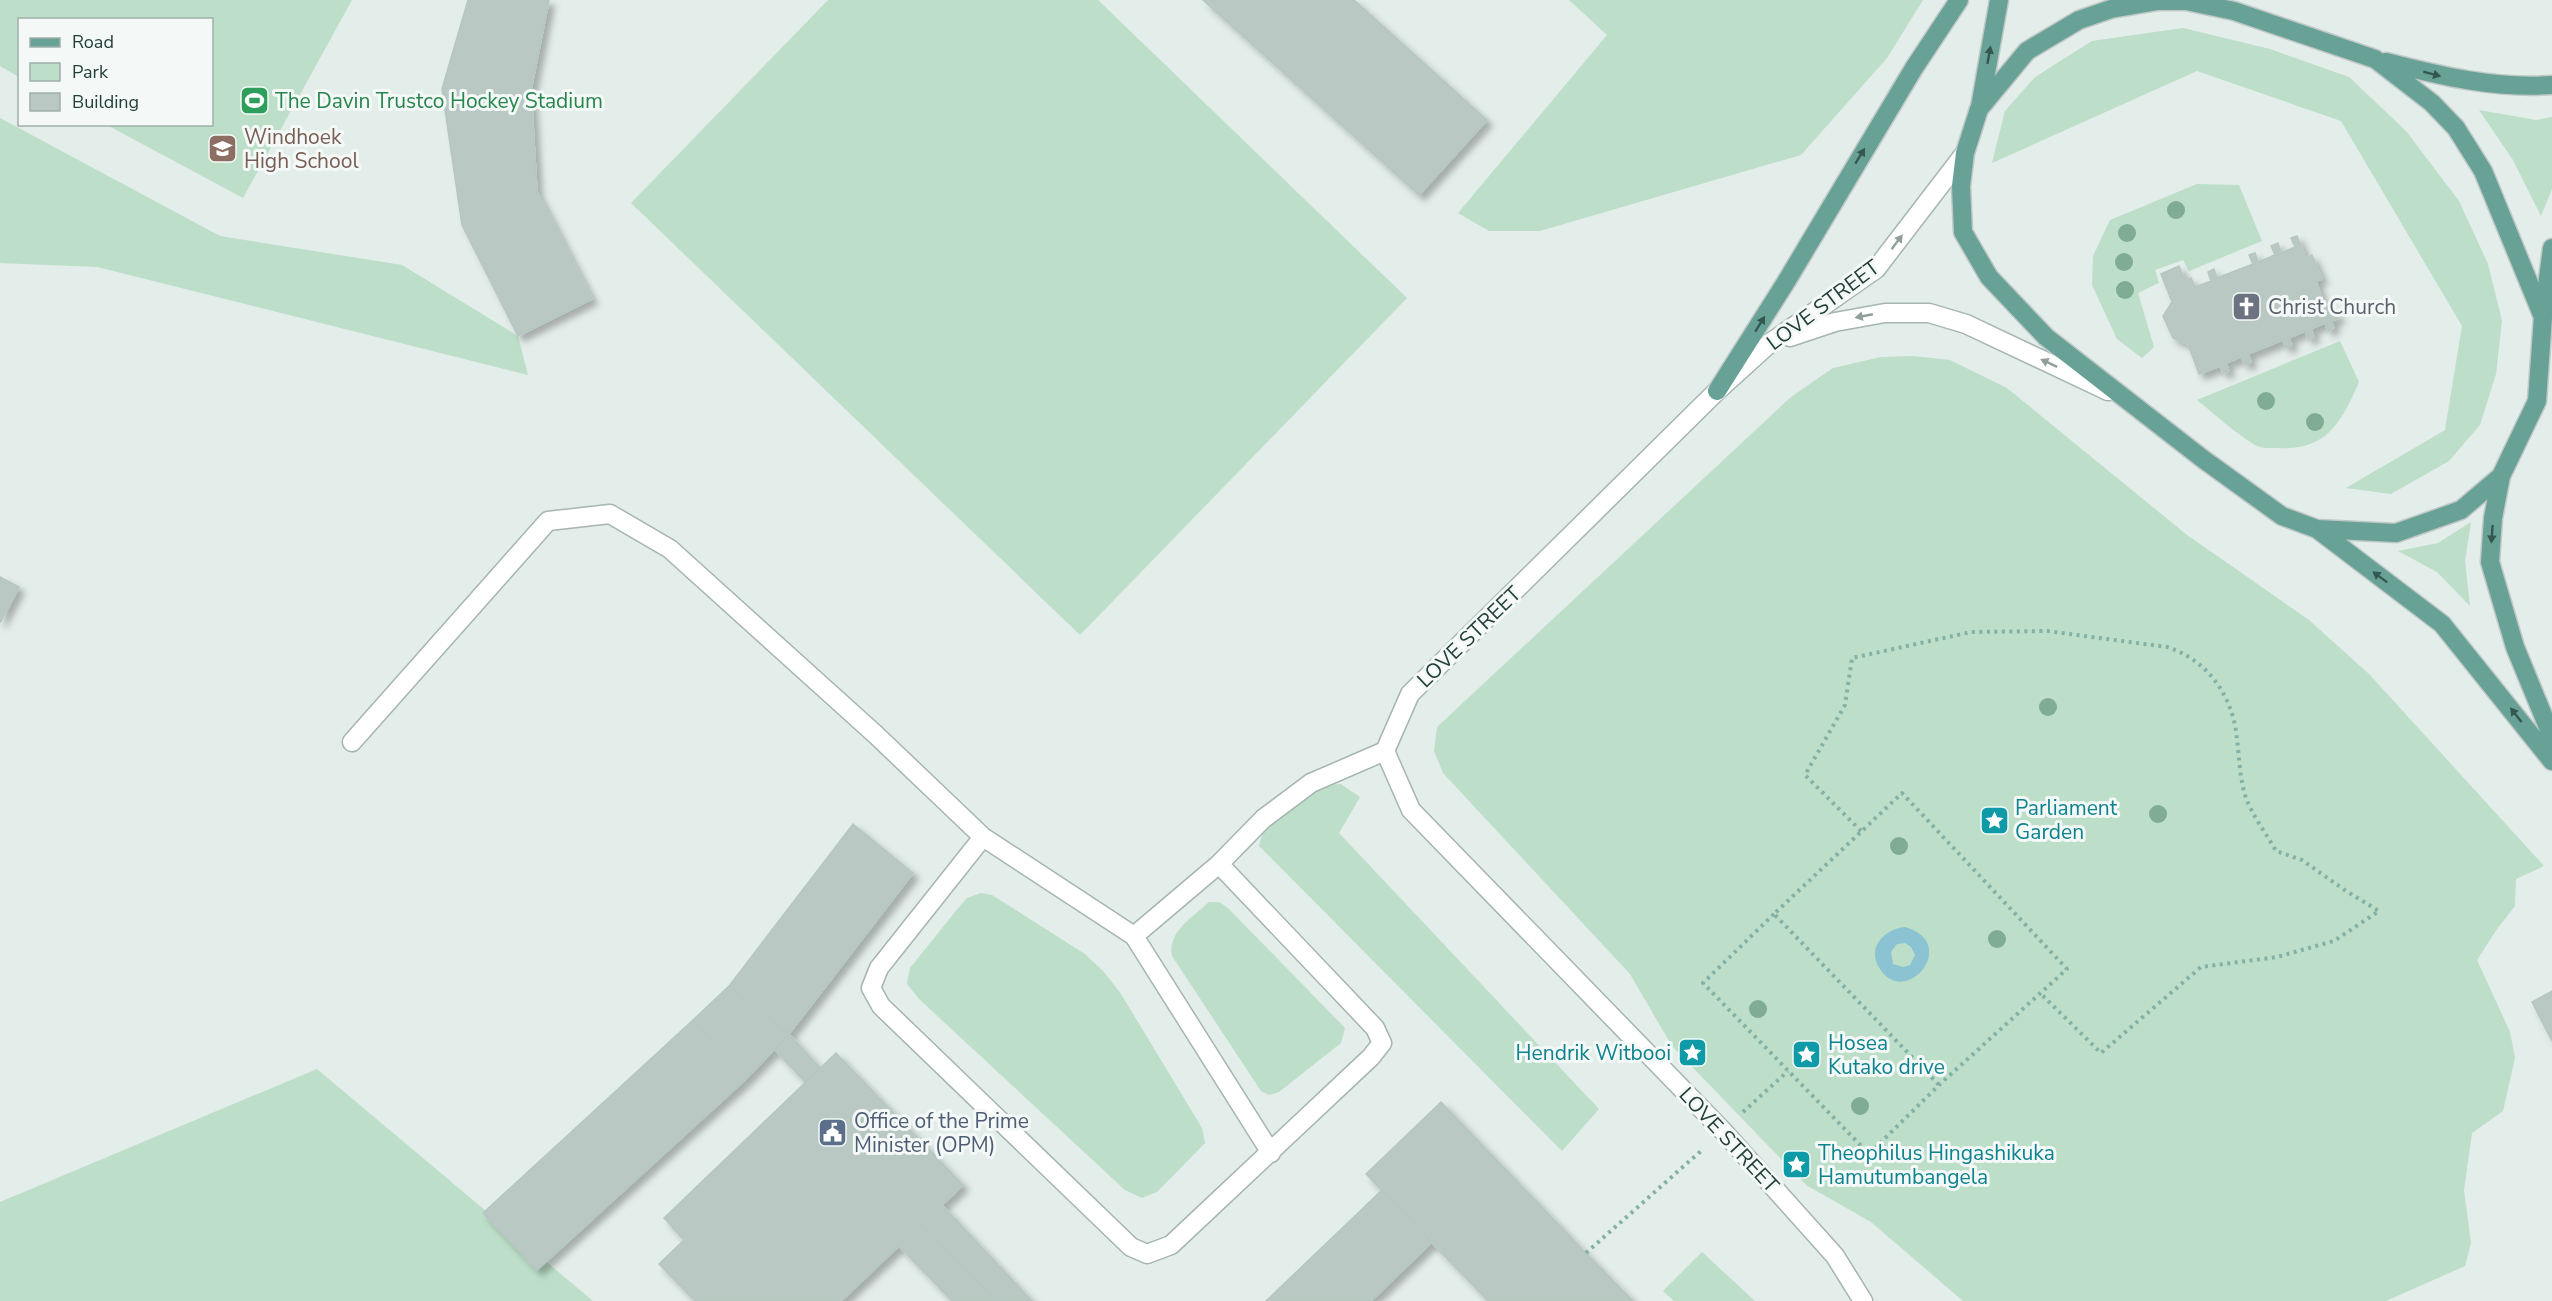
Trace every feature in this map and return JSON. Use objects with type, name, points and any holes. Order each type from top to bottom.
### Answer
[{"type":"main road","points":[[1717,391],[1786,282],[1914,68],[1959,0]]},
{"type":"main road","points":[[1999,0],[1979,109],[1965,153],[1961,186],[1963,232],[1989,278],[2046,337],[2202,459],[2282,516],[2317,529],[2442,624],[2552,761]]},
{"type":"main road","points":[[2217,0],[2234,11]]},
{"type":"main road","points":[[1979,109],[2027,51],[2079,20],[2111,9],[2158,1],[2186,1],[2234,11],[2375,59],[2445,77],[2521,87],[2552,85]]},
{"type":"main road","points":[[2375,59],[2412,86],[2456,128],[2483,171],[2543,317]]},
{"type":"main road","points":[[2552,248],[2543,317],[2537,401],[2501,476],[2493,518],[2490,562],[2515,647],[2552,737]]},
{"type":"main road","points":[[2317,529],[2396,533],[2461,510],[2501,476]]},
{"type":"street","name":"LOVE STREET","points":[[1863,1301],[1835,1256],[1723,1131],[1412,810],[1386,751],[1410,694],[1717,391],[1770,343],[1876,269],[1965,153]]},
{"type":"street","points":[[1770,343],[1835,322],[1875,314],[1929,314],[1966,324],[2108,390],[2139,408]]},
{"type":"street","points":[[352,742],[548,521],[610,514],[670,549],[875,734],[983,837],[1134,936],[1271,1153]]},
{"type":"street","points":[[1134,936],[1219,864],[1263,819],[1311,783],[1386,751]]},
{"type":"street","points":[[983,837],[879,968],[871,988],[881,1006],[1131,1247],[1147,1254],[1171,1245],[1271,1153],[1371,1057],[1382,1043],[1375,1028],[1219,864]]},
{"type":"path","points":[[1861,831],[1805,775],[1845,705],[1852,658],[1971,632],[2047,631],[2167,646],[2184,652],[2201,664],[2215,679],[2226,701],[2236,729],[2241,778],[2246,798],[2277,851],[2302,860],[2379,911],[2334,941],[2277,957],[2201,967],[2101,1053],[2041,994]]},
{"type":"path","points":[[1902,793],[2067,969],[1939,1085],[1869,1154],[1703,983],[1774,914],[1902,793]]},
{"type":"path","points":[[1774,914],[1939,1085]]},
{"type":"path","points":[[1586,1253],[1788,1071]]},
{"type":"green space","name":"The Davin Trustco Hockey Stadium","points":[[0,0],[352,0],[243,198],[109,126],[213,126],[213,18],[18,18],[18,76],[0,66]]},
{"type":"green space","points":[[828,0],[1098,0],[1407,298],[1080,635],[631,203]]},
{"type":"green space","points":[[1569,0],[1923,0],[1887,58],[1801,155],[1540,231],[1489,231],[1458,213],[1607,35]]},
{"type":"green space","points":[[2183,28],[2270,49],[2349,77],[2406,131],[2459,201],[2488,264],[2502,321],[2496,374],[2480,425],[2449,461],[2391,494],[2346,488],[2445,430],[2462,326],[2341,121],[2197,71],[1992,163],[2005,111],[2035,77],[2092,41]]},
{"type":"green space","points":[[2479,110],[2536,120],[2552,117],[2552,189],[2541,216],[2513,160]]},
{"type":"green space","points":[[0,118],[220,236],[402,265],[518,336],[528,375],[97,267],[0,263]]},
{"type":"green space","points":[[2197,184],[2239,185],[2262,241],[2189,271],[2183,260],[2155,270],[2159,283],[2138,293],[2154,347],[2142,358],[2117,339],[2092,285],[2093,256],[2110,220]]},
{"type":"green space","points":[[2340,341],[2359,382],[2339,421],[2321,439],[2309,444],[2295,448],[2257,446],[2197,400]]},
{"type":"green space","name":"Parliament Garden","points":[[1913,356],[1950,360],[2007,388],[2187,535],[2309,620],[2369,674],[2544,866],[2516,879],[2515,906],[2477,960],[2510,1032],[2515,1058],[2503,1111],[2472,1133],[2464,1190],[2471,1243],[2465,1266],[2386,1301],[1963,1301],[1871,1222],[1806,1185],[1672,1046],[1630,974],[1443,773],[1434,751],[1437,727],[1791,397],[1833,368],[1881,357]]},
{"type":"green space","points":[[2471,522],[2465,561],[2470,606],[2437,572],[2398,551],[2438,543]]},
{"type":"green space","points":[[1341,784],[1360,797],[1339,833],[1599,1109],[1562,1151],[1259,846],[1266,819],[1313,786]]},
{"type":"green space","points":[[981,893],[992,895],[1085,954],[1104,972],[1121,994],[1202,1128],[1205,1143],[1157,1192],[1142,1198],[1125,1190],[919,999],[907,984],[910,968],[959,907],[967,898]]},
{"type":"green space","points":[[1209,902],[1219,902],[1228,908],[1345,1028],[1341,1043],[1279,1092],[1269,1095],[1261,1091],[1172,956],[1171,947],[1177,932]]},
{"type":"green space","points":[[317,1069],[593,1301],[0,1301],[0,1202]]},
{"type":"green space","points":[[1702,1252],[1755,1301],[1674,1301],[1663,1291]]},
{"type":"water","points":[[1905,927],[1921,935],[1928,946],[1929,958],[1923,969],[1914,978],[1903,982],[1891,979],[1880,969],[1875,954],[1879,941],[1890,931]],"holes":[[[1905,943],[1911,947],[1915,955],[1910,965],[1903,967],[1893,964],[1891,952],[1897,944]]]},
{"type":"building","points":[[468,0],[549,0],[531,90],[537,192],[592,299],[518,336],[462,225],[442,89]]},
{"type":"building","points":[[1203,0],[1354,0],[1487,120],[1419,195]]},
{"type":"building","name":"Christ Church","points":[[2297,236],[2306,258],[2312,255],[2322,279],[2316,281],[2328,315],[2336,311],[2339,318],[2331,321],[2334,328],[2328,331],[2325,323],[2311,329],[2314,337],[2308,339],[2305,331],[2289,338],[2292,345],[2286,348],[2283,340],[2248,354],[2251,362],[2245,365],[2241,357],[2226,363],[2229,371],[2223,373],[2220,366],[2199,374],[2188,344],[2173,338],[2163,316],[2172,302],[2161,274],[2179,266],[2185,281],[2191,278],[2195,287],[2211,281],[2208,272],[2214,269],[2217,278],[2253,264],[2249,255],[2255,253],[2258,262],[2275,255],[2271,246],[2278,243],[2281,253],[2295,247],[2291,238]]},
{"type":"building","points":[[0,577],[19,587],[0,623]]},
{"type":"building","points":[[853,824],[913,873],[789,1034],[729,986]]},
{"type":"building","points":[[729,986],[789,1034],[745,1080],[693,1020]]},
{"type":"building","points":[[2552,991],[2552,1041],[2532,1002]]},
{"type":"building","points":[[693,1020],[745,1080],[537,1270],[483,1213]]},
{"type":"building","points":[[789,1034],[820,1068],[805,1082],[775,1050]]},
{"type":"building","name":"Office of the Prime Minister (OPM)","points":[[836,1053],[963,1185],[841,1301],[695,1301],[659,1264],[684,1240],[664,1218]]},
{"type":"building","points":[[1441,1102],[1633,1301],[1488,1301],[1366,1174]]},
{"type":"building","points":[[1382,1190],[1432,1242],[1371,1301],[1266,1301]]},
{"type":"building","points":[[942,1205],[1032,1301],[996,1301],[922,1224]]},
{"type":"building","points":[[922,1224],[996,1301],[952,1301],[899,1246]]},
{"type":"place","name":"The Davin Trustco Hockey Stadium","points":[[254,101]]},
{"type":"place","name":"Windhoek High School","points":[[223,149]]},
{"type":"place","name":"Christ Church","points":[[2247,307]]},
{"type":"place","name":"Parliament Garden","points":[[1994,820]]},
{"type":"place","name":"Hendrik Witbooi","points":[[1692,1053]]},
{"type":"place","name":"Hosea Kutako drive","points":[[1807,1055]]},
{"type":"place","name":"Office of the Prime Minister (OPM)","points":[[833,1133]]},
{"type":"place","name":"Theophilus Hingashikuka Hamutumbangela","points":[[1797,1165]]}]
